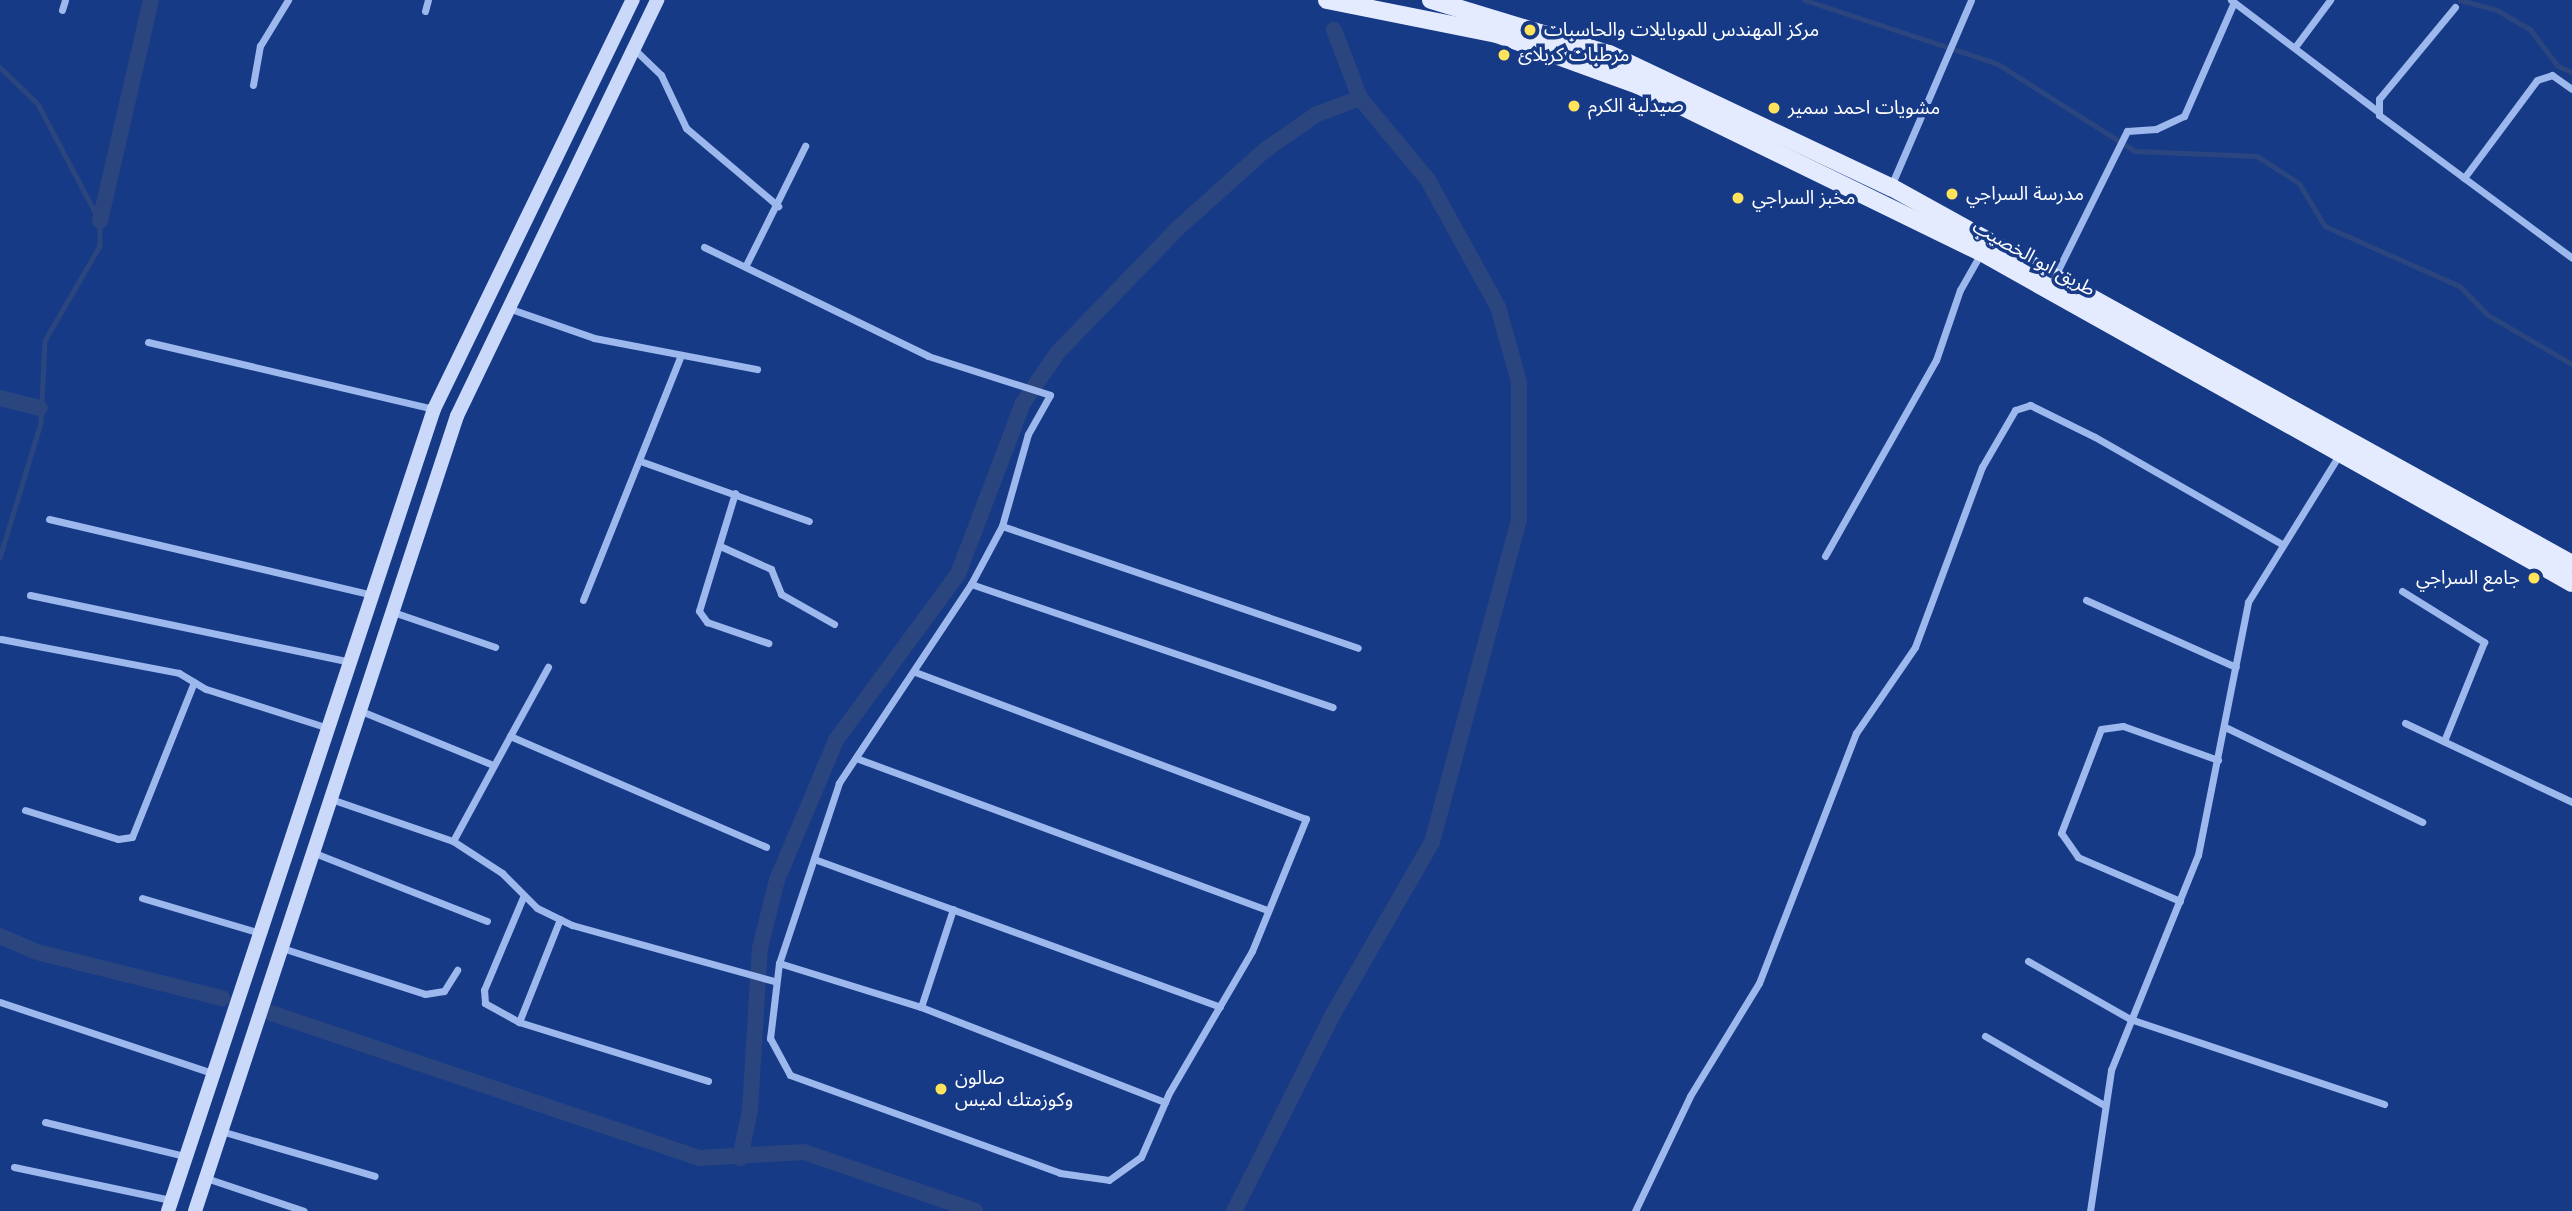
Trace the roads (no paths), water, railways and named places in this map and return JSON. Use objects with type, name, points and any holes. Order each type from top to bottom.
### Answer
[{"type":"main road","points":[[170,1205],[257,932],[434,409],[633,0]]},
{"type":"main road","points":[[195,1211],[327,797],[457,416],[504,307],[657,0]]},
{"type":"main road","name":"طريق ابو الخصيب","points":[[1327,0],[1461,25],[1592,66],[1981,252],[2160,342],[2572,564]]},
{"type":"main road","name":"طريق ابو الخصيب","points":[[1431,0],[1609,54],[1891,187],[2055,276],[2339,454],[2572,583]]},
{"type":"street","points":[[62,10],[65,0]]},
{"type":"street","points":[[253,85],[260,46],[288,0]]},
{"type":"street","points":[[425,11],[428,0]]},
{"type":"street","points":[[1891,187],[1951,56],[1971,0]]},
{"type":"street","points":[[2295,47],[2330,0]]},
{"type":"street","points":[[2055,276],[2088,216],[2113,153],[2127,131],[2156,129],[2184,116],[2233,1],[2572,258]]},
{"type":"street","points":[[2378,111],[2379,99],[2455,7]]},
{"type":"street","points":[[633,48],[661,75],[686,128],[778,206]]},
{"type":"street","points":[[2464,178],[2537,80],[2552,75],[2572,89]]},
{"type":"street","points":[[747,263],[806,146]]},
{"type":"street","points":[[704,247],[747,263],[928,356],[1050,395],[1028,434],[1002,526],[971,584],[839,783],[779,963],[770,980],[770,1038],[790,1075],[1078,1179],[1109,1180],[1141,1157],[1165,1102],[1220,1007],[1268,910],[1306,819],[914,672]]},
{"type":"street","points":[[1825,556],[1936,360],[1960,290],[1981,252]]},
{"type":"street","points":[[504,307],[594,338],[757,369]]},
{"type":"street","points":[[148,342],[434,409]]},
{"type":"street","points":[[583,600],[643,462],[681,355]]},
{"type":"street","points":[[1636,1211],[1690,1096],[1759,983],[1856,733],[1914,647],[1982,467],[2015,411],[2029,405],[2062,421],[2280,543]]},
{"type":"street","points":[[2090,1211],[2104,1105],[2130,1019],[2198,855],[2248,602],[2280,543],[2339,454]]},
{"type":"street","points":[[643,462],[810,521]]},
{"type":"street","points":[[735,493],[700,615],[768,643]]},
{"type":"street","points":[[49,519],[370,594]]},
{"type":"street","points":[[1002,526],[1358,648]]},
{"type":"street","points":[[720,546],[771,569],[781,594],[834,624]]},
{"type":"street","points":[[971,584],[1333,707]]},
{"type":"street","points":[[2402,591],[2484,642],[2444,741]]},
{"type":"street","points":[[30,595],[347,661]]},
{"type":"street","points":[[2086,600],[2236,667]]},
{"type":"street","points":[[390,611],[495,647]]},
{"type":"street","points":[[1,639],[178,673],[194,682],[325,727]]},
{"type":"street","points":[[453,841],[491,764],[510,736],[548,667]]},
{"type":"street","points":[[25,810],[118,839],[132,837],[194,682]]},
{"type":"street","points":[[357,709],[491,764]]},
{"type":"street","points":[[2405,723],[2572,802]]},
{"type":"street","points":[[2180,901],[2078,857],[2061,833],[2101,729],[2123,726],[2218,760]]},
{"type":"street","points":[[2225,727],[2422,822]]},
{"type":"street","points":[[510,736],[766,847]]},
{"type":"street","points":[[856,758],[1268,910]]},
{"type":"street","points":[[327,797],[453,841],[502,873],[523,897],[560,919],[755,980],[770,980]]},
{"type":"street","points":[[310,851],[487,921]]},
{"type":"street","points":[[814,859],[1220,1007]]},
{"type":"street","points":[[523,897],[484,990],[485,1003],[519,1022],[708,1081]]},
{"type":"street","points":[[142,898],[257,932]]},
{"type":"street","points":[[921,1007],[953,909]]},
{"type":"street","points":[[519,1022],[560,919]]},
{"type":"street","points":[[278,946],[425,994],[444,990],[457,970]]},
{"type":"street","points":[[2028,961],[2130,1019],[2384,1104]]},
{"type":"street","points":[[779,963],[921,1007],[1165,1102]]},
{"type":"street","points":[[0,1002],[212,1073]]},
{"type":"street","points":[[1985,1036],[2104,1105]]},
{"type":"street","points":[[45,1122],[186,1156]]},
{"type":"street","points":[[220,1131],[375,1176]]},
{"type":"street","points":[[14,1167],[170,1205]]},
{"type":"street","points":[[205,1178],[304,1211]]},
{"type":"waterway","points":[[100,221],[151,0]]},
{"type":"waterway","points":[[1805,0],[1998,64],[2135,151],[2257,156],[2299,183],[2325,226],[2460,286],[2488,315],[2572,364]]},
{"type":"waterway","points":[[2460,0],[2497,10],[2531,30],[2558,66],[2572,72]]},
{"type":"waterway","points":[[1234,1211],[1332,1016],[1432,842],[1519,520],[1519,382],[1498,307],[1428,180],[1360,98],[1334,30]]},
{"type":"waterway","points":[[0,67],[38,104],[100,221],[100,246],[45,341],[41,423],[0,558]]},
{"type":"waterway","points":[[740,1158],[750,1110],[760,948],[777,880],[836,740],[958,574],[1023,403],[1058,352],[1177,229],[1265,150],[1317,114],[1360,98]]},
{"type":"waterway","points":[[0,398],[40,408]]},
{"type":"waterway","points":[[0,936],[37,952],[222,998]]},
{"type":"waterway","points":[[271,1013],[700,1158],[804,1152],[975,1211]]},
{"type":"place","name":"مركز المهندس للموبايلات والحاسبات","points":[[1530,30]]},
{"type":"place","name":"مرطبات كربلائ","points":[[1504,55]]},
{"type":"place","name":"صيدلية الكرم","points":[[1574,106]]},
{"type":"place","name":"مشويات احمد سمير","points":[[1774,108]]},
{"type":"place","name":"مدرسة السراجي","points":[[1952,194]]},
{"type":"place","name":"مخبز السراجي","points":[[1738,198]]},
{"type":"place","name":"جامع السراجي","points":[[2534,578]]},
{"type":"place","name":"صالون وكوزمتك لميس","points":[[941,1089]]}]
